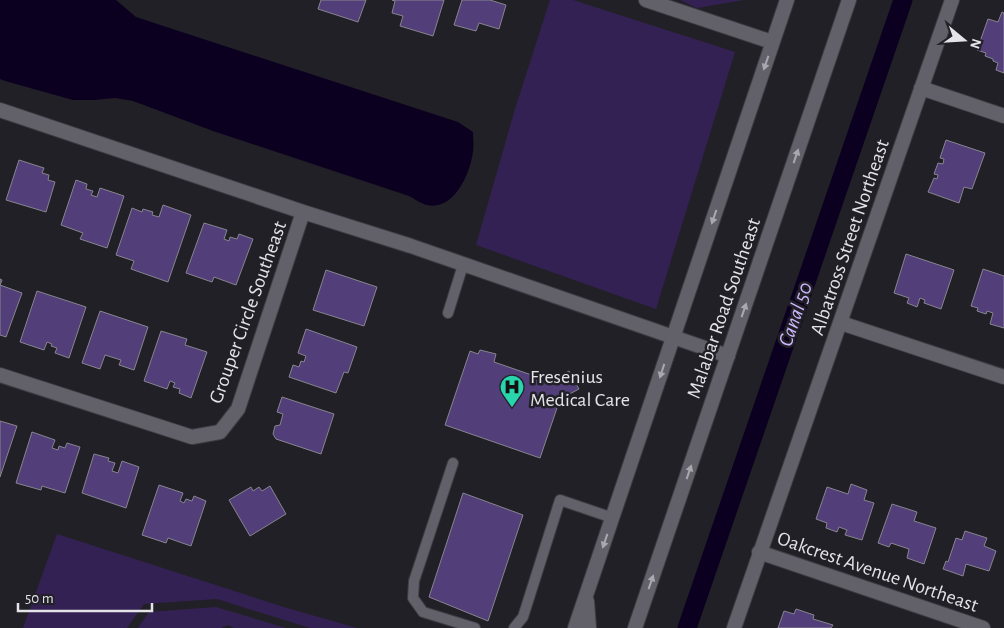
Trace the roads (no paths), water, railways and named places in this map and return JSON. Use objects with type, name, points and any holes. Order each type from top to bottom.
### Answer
[{"type":"street","points":[[646,0],[772,42]]},
{"type":"street","name":"Malabar Road Southeast","points":[[575,628],[787,0]]},
{"type":"street","name":"Malabar Road Southeast","points":[[635,628],[849,0]]},
{"type":"street","name":"Albatross Street Northeast","points":[[734,628],[952,0]]},
{"type":"street","points":[[922,88],[1004,116]]},
{"type":"street","name":"Grouper Circle Southeast","points":[[0,110],[464,265],[728,356]]},
{"type":"street","name":"Grouper Circle Southeast","points":[[0,375],[192,437],[220,432],[238,408],[303,212]]},
{"type":"street","points":[[840,323],[1004,377]]},
{"type":"street","name":"Oakcrest Avenue Northeast","points":[[759,552],[983,628]]},
{"type":"street","points":[[586,595],[589,628]]},
{"type":"lane","points":[[448,313],[464,265]]},
{"type":"lane","points":[[453,463],[414,580],[413,598],[423,612],[475,628]]},
{"type":"lane","points":[[514,628],[523,617],[560,500],[613,518]]},
{"type":"waterway","name":"Canal 50","points":[[687,628],[903,0]]},
{"type":"place","name":"Fresenius Medical Care","points":[[512,408]]}]
